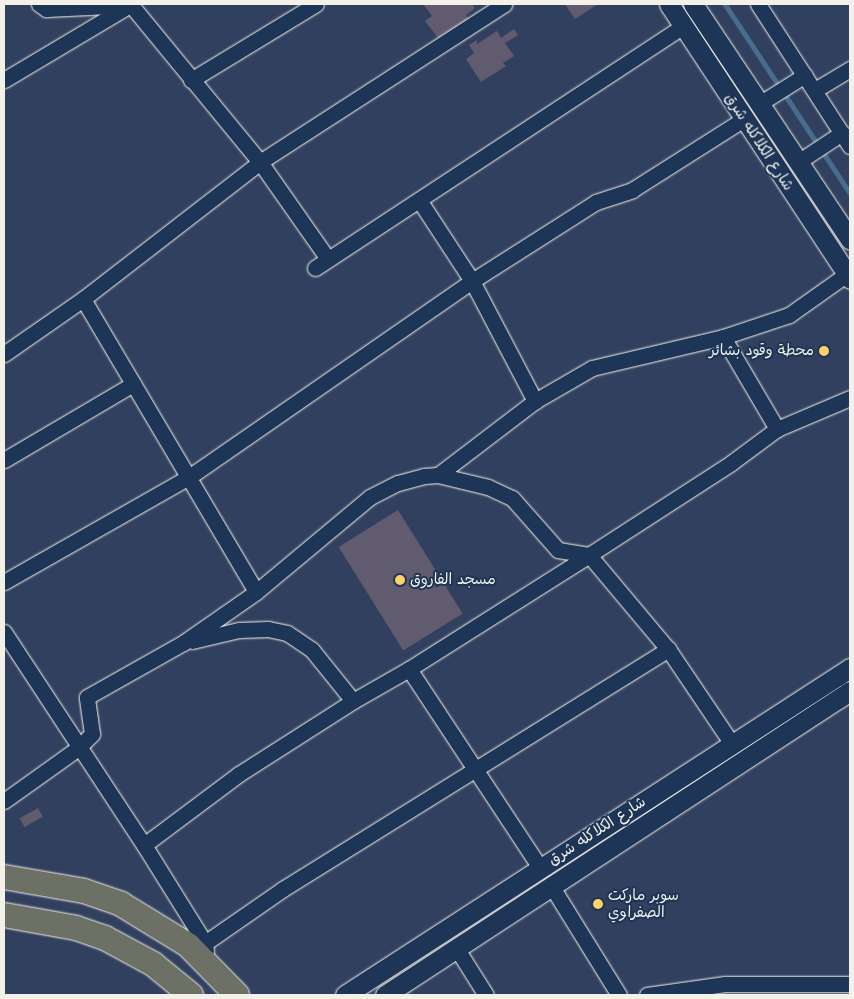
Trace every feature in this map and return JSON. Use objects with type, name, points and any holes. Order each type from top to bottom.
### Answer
[{"type":"highway","points":[[4,877],[84,891],[121,904],[206,952],[237,995]]},
{"type":"highway","points":[[4,915],[76,928],[105,938],[154,964],[191,995]]},
{"type":"street","points":[[39,4],[46,8],[132,4]]},
{"type":"street","points":[[4,80],[132,4]]},
{"type":"street","points":[[132,4],[191,80],[260,162],[328,259]]},
{"type":"street","points":[[191,80],[316,4]]},
{"type":"street","points":[[4,354],[83,298],[260,162],[504,4]]},
{"type":"street","name":"شارع الكلاكله شرق","points":[[669,4],[849,277]]},
{"type":"street","name":"شارع الكلاكله شرق","points":[[694,4],[850,239]]},
{"type":"street","points":[[762,5],[850,146]]},
{"type":"street","points":[[315,268],[683,26]]},
{"type":"street","points":[[815,90],[850,69]]},
{"type":"street","points":[[760,104],[805,75]]},
{"type":"street","points":[[4,582],[189,477],[472,281],[596,202],[632,190],[744,119]]},
{"type":"street","points":[[798,162],[842,133]]},
{"type":"street","points":[[419,200],[472,281],[535,401]]},
{"type":"street","points":[[438,475],[535,401],[592,368],[722,337],[789,315],[849,277]]},
{"type":"street","points":[[83,298],[256,592]]},
{"type":"street","points":[[722,337],[777,429]]},
{"type":"street","points":[[4,460],[133,384]]},
{"type":"street","points":[[144,845],[239,774],[353,700],[409,669],[589,555],[731,463],[777,429],[850,398]]},
{"type":"street","points":[[4,801],[78,748],[92,734],[88,697],[183,643],[256,592],[370,497],[398,483],[438,475],[488,487],[512,498],[558,550],[589,555],[668,649],[732,744]]},
{"type":"street","points":[[183,643],[240,630],[268,629],[287,633],[312,650],[353,700]]},
{"type":"street","points":[[4,632],[78,748],[144,845],[206,952],[284,889],[668,649]]},
{"type":"street","name":"شارع الكلاكله شرق","points":[[345,995],[850,668]]},
{"type":"street","points":[[409,669],[477,769],[540,868]]},
{"type":"street","name":"شارع الكلاكله شرق","points":[[385,995],[850,691]]},
{"type":"street","points":[[552,887],[619,995]]},
{"type":"street","points":[[457,949],[486,995]]},
{"type":"street","points":[[647,995],[726,984],[850,984]]},
{"type":"building","points":[[423,4],[472,4],[475,8],[466,15],[470,21],[442,43],[425,21],[432,16]]},
{"type":"building","points":[[565,4],[598,4],[575,19]]},
{"type":"building","points":[[514,29],[518,35],[505,43],[514,56],[503,63],[506,66],[481,82],[466,59],[474,53],[469,45],[477,40],[477,44],[497,31],[501,38]]},
{"type":"building","name":"مسجد الفاروق","points":[[398,510],[463,613],[403,651],[339,547]]},
{"type":"building","points":[[38,808],[43,817],[24,827],[20,818]]},
{"type":"waterway","points":[[725,4],[850,193]]},
{"type":"place","name":"محطة وقود بشائر","points":[[824,351]]},
{"type":"place","name":"مسجد الفاروق","points":[[400,580]]},
{"type":"place","name":"سوبر ماركت الصفراوي","points":[[598,904]]}]
